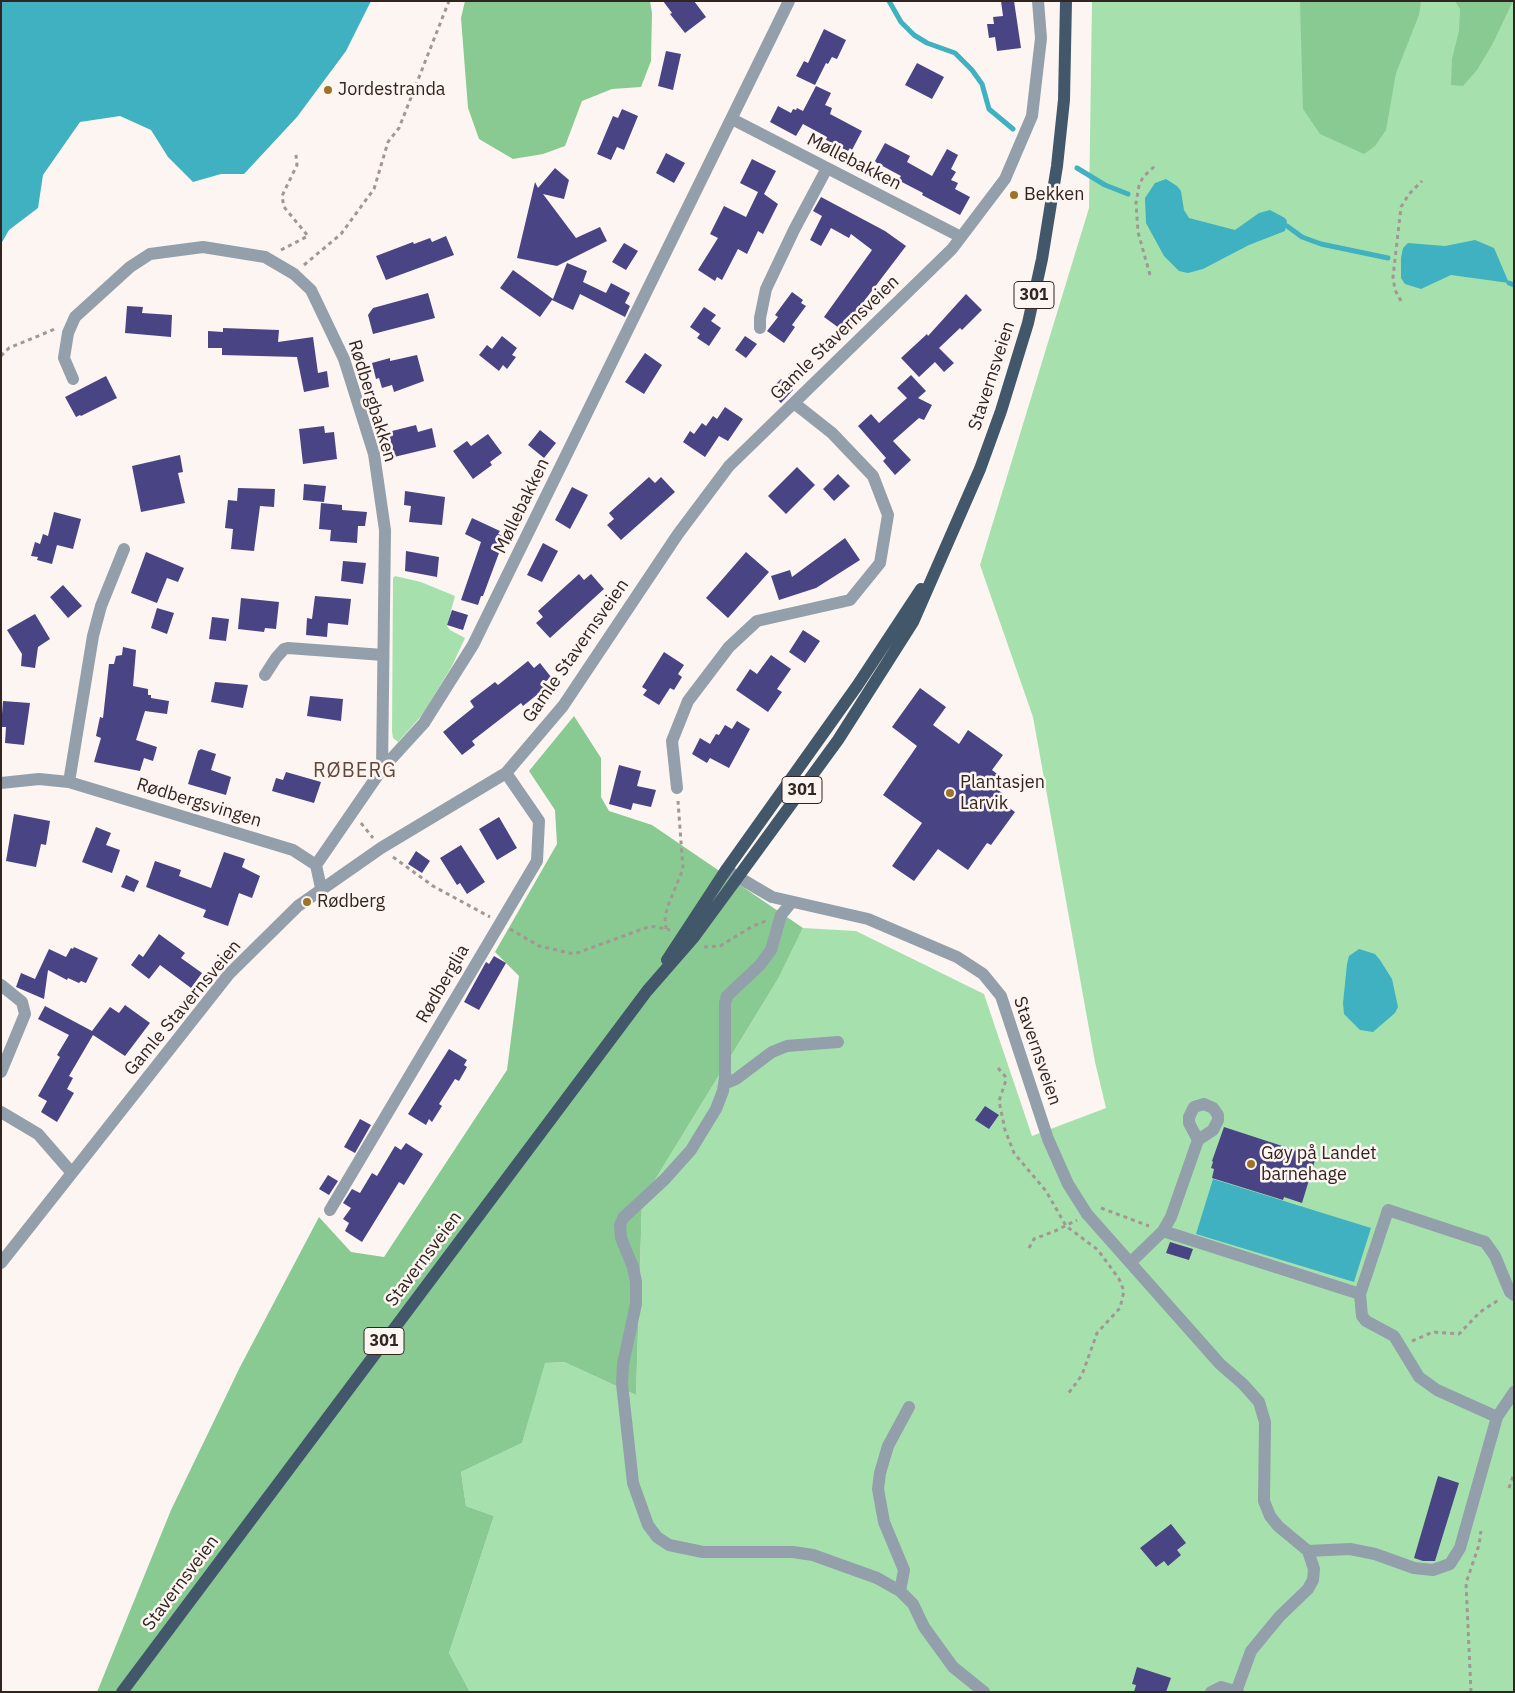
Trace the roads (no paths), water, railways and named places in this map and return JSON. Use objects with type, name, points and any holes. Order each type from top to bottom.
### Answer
[{"type":"main road","name":"Stavernsveien","points":[[122,1692],[647,992],[694,938],[838,740],[885,669],[913,622],[933,572],[980,470],[1002,411],[1028,323],[1042,259],[1057,166],[1064,100],[1066,1]]},
{"type":"main road","name":"Stavernsveien","points":[[647,992],[684,932],[726,870],[832,722],[933,572]]},
{"type":"street","name":"Møllebakken","points":[[316,865],[382,769],[424,723],[473,645],[789,1]]},
{"type":"street","name":"Gamle Stavernsveien","points":[[1,1263],[229,974],[298,906],[321,888],[381,848],[506,773],[563,706],[678,534],[730,466],[945,256],[1005,179],[1032,116],[1041,38],[1038,1]]},
{"type":"street","name":"Møllebakken","points":[[732,119],[961,236]]},
{"type":"street","points":[[760,328],[760,318],[766,289],[794,230],[827,168]]},
{"type":"street","name":"Rødbergbakken","points":[[73,380],[64,358],[68,333],[75,317],[130,267],[150,254],[203,247],[265,257],[294,274],[311,290],[344,359],[374,454],[385,530],[382,769]]},
{"type":"street","points":[[677,788],[672,741],[688,701],[728,647],[757,621],[850,600],[880,563],[888,515],[873,476],[832,433],[794,403]]},
{"type":"street","points":[[69,782],[93,636],[101,606],[124,549]]},
{"type":"street","points":[[266,675],[276,658],[288,648],[383,655]]},
{"type":"street","name":"Rødberglia","points":[[330,1210],[537,861],[540,821],[506,773]]},
{"type":"street","name":"Rødbergsvingen","points":[[1,783],[39,779],[69,782],[293,850],[316,865]]},
{"type":"street","points":[[316,865],[321,888]]},
{"type":"street","name":"Stavernsveien","points":[[726,870],[772,897],[791,903],[818,907],[868,919],[957,957],[983,974],[1001,996],[1048,1139],[1068,1184],[1087,1214],[1220,1364],[1243,1384],[1259,1402],[1265,1422],[1264,1501],[1270,1516],[1278,1526],[1308,1551]]},
{"type":"street","points":[[791,903],[781,915],[771,950],[760,965],[732,989],[725,1003],[724,1084],[716,1109],[691,1150],[623,1218],[620,1225],[621,1238],[634,1267],[636,1282],[636,1304],[623,1364],[622,1384],[633,1484],[639,1505],[648,1525],[657,1537],[668,1545],[703,1552],[793,1552],[813,1555],[877,1578],[900,1591],[913,1604],[924,1627],[953,1667],[984,1692]]},
{"type":"street","points":[[1,985],[22,1002],[25,1014],[1,1072]]},
{"type":"street","points":[[724,1084],[736,1079],[772,1052],[787,1046],[838,1042]]},
{"type":"street","points":[[1,1112],[38,1134],[72,1173]]},
{"type":"street","points":[[1131,1262],[1164,1231],[1171,1217],[1198,1140]]},
{"type":"street","points":[[1497,1417],[1431,1387],[1412,1369],[1394,1336],[1366,1321],[1362,1316],[1360,1294],[1388,1210],[1484,1242],[1495,1256],[1512,1293]]},
{"type":"street","points":[[1164,1231],[1360,1294]]},
{"type":"street","points":[[1210,1692],[1221,1687],[1236,1691],[1251,1651],[1280,1617],[1308,1589],[1313,1580],[1314,1569],[1308,1551],[1350,1549],[1376,1554],[1414,1568],[1433,1570],[1450,1564],[1460,1548],[1497,1417],[1514,1392]]},
{"type":"street","points":[[900,1591],[904,1570],[884,1522],[878,1489],[880,1473],[888,1446],[910,1408]]},
{"type":"water","points":[[1,1],[371,1],[346,51],[297,117],[244,174],[221,174],[193,182],[168,157],[151,130],[120,116],[80,122],[43,175],[38,208],[9,230],[1,244]]},
{"type":"water","points":[[1166,179],[1181,191],[1184,210],[1189,218],[1235,230],[1259,213],[1270,210],[1285,218],[1287,221],[1285,231],[1249,245],[1203,269],[1188,273],[1179,271],[1164,256],[1146,223],[1145,198],[1155,183]]},
{"type":"water","points":[[1475,240],[1494,248],[1509,283],[1451,275],[1421,289],[1405,284],[1401,278],[1403,248],[1408,243],[1445,246]]},
{"type":"water","points":[[1359,949],[1375,954],[1380,960],[1392,979],[1398,1007],[1395,1013],[1373,1032],[1360,1030],[1344,1014],[1343,1003],[1347,964],[1349,956]]},
{"type":"water","points":[[1213,1179],[1371,1228],[1354,1282],[1196,1234]]},
{"type":"waterway","points":[[889,1],[901,22],[914,35],[927,43],[955,53],[972,70],[982,84],[989,109],[1013,129]]},
{"type":"waterway","points":[[1077,168],[1105,185],[1128,194]]},
{"type":"waterway","points":[[1287,226],[1302,237],[1321,244],[1388,258]]},
{"type":"waterway","points":[[1509,283],[1514,285]]},
{"type":"place","name":"Jordestranda","points":[[328,90]]},
{"type":"place","name":"Bekken","points":[[1014,195]]},
{"type":"place","name":"Plantasjen Larvik","points":[[950,793]]},
{"type":"place","name":"Rødberg","points":[[307,902]]},
{"type":"place","name":"Gøy på Landet barnehage","points":[[1251,1164]]},
{"type":"district","name":"RØBERG","points":[[355,771]]}]
